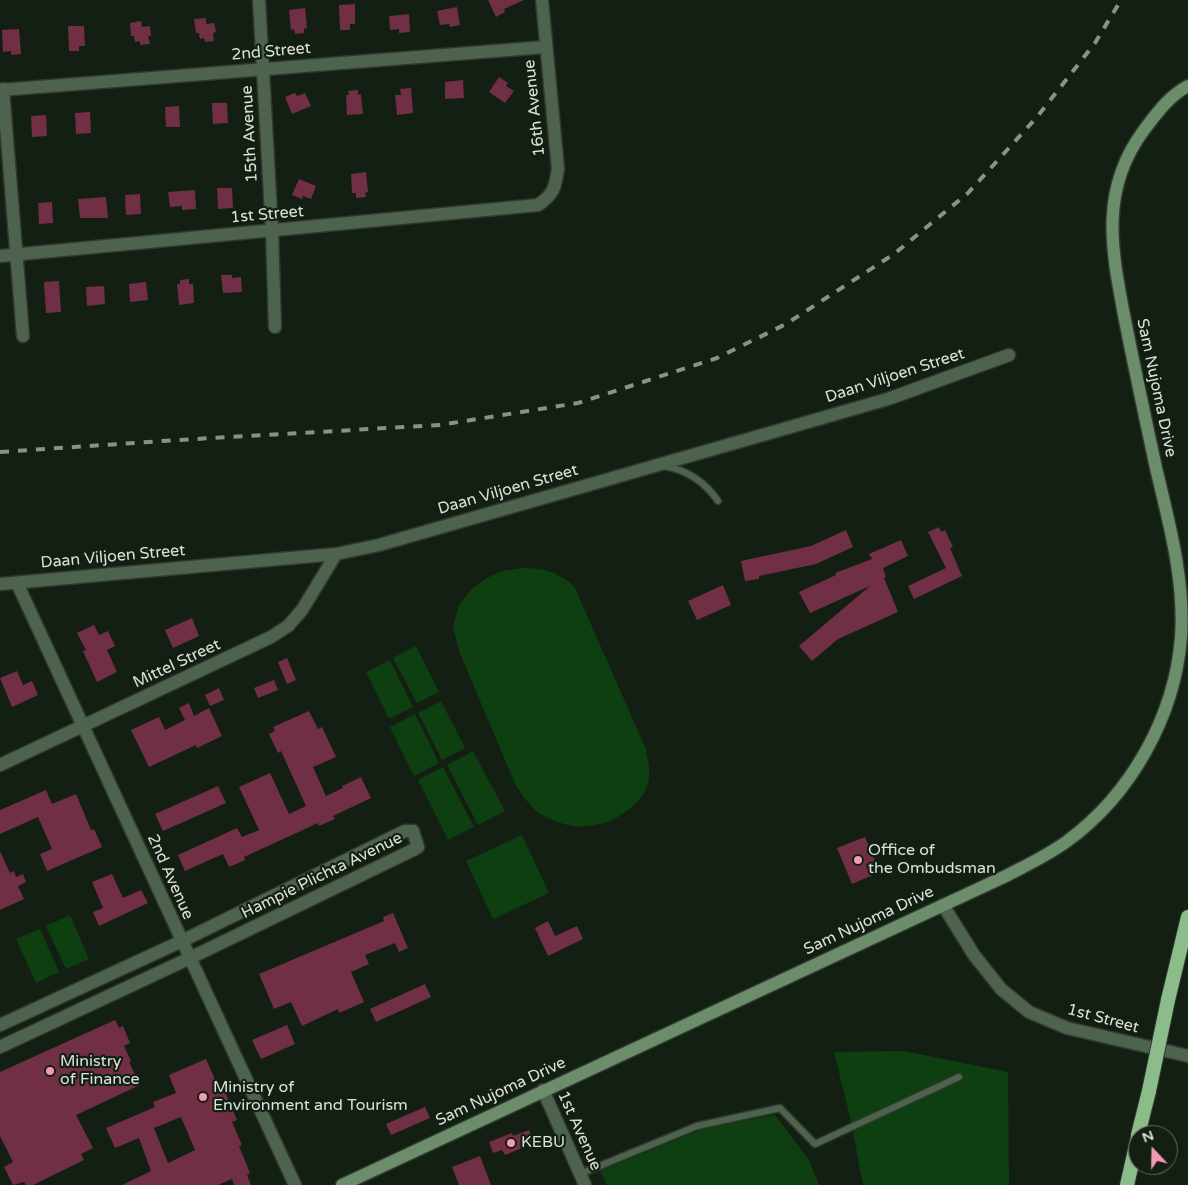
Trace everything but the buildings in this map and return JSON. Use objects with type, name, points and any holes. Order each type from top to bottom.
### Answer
[{"type":"highway","points":[[1141,1125],[1188,917]]},
{"type":"main road","name":"Sam Nujoma Drive","points":[[342,1185],[1036,860],[1065,843],[1092,821],[1117,794],[1142,759],[1160,721],[1175,679],[1181,636],[1181,598],[1176,557],[1132,357],[1114,265],[1112,219],[1118,183],[1134,144],[1163,106],[1180,90],[1188,86]]},
{"type":"street","name":"15th Avenue","points":[[259,0],[272,231],[275,327]]},
{"type":"street","name":"16th Avenue","points":[[538,206],[551,196],[556,184],[558,169],[542,0]]},
{"type":"street","name":"2nd Street","points":[[1,90],[545,47]]},
{"type":"street","points":[[1,90],[22,336]]},
{"type":"street","name":"1st Street","points":[[0,256],[538,206]]},
{"type":"street","name":"Daan Viljoen Street","points":[[0,584],[336,554],[379,545],[888,399],[1009,355]]},
{"type":"street","name":"Mittel Street","points":[[0,765],[271,637],[288,626],[302,610],[336,554]]},
{"type":"street","name":"2nd Avenue","points":[[17,583],[295,1185]]},
{"type":"street","name":"Hampie Plichta Avenue","points":[[0,1025],[182,941],[405,831],[413,831],[418,844],[415,850],[0,1047]]},
{"type":"street","name":"1st Street","points":[[943,905],[974,955],[1000,989],[1030,1012],[1066,1028],[1188,1056]]},
{"type":"street","name":"1st Avenue","points":[[543,1090],[583,1180]]},
{"type":"lane","points":[[656,464],[677,468],[696,478],[712,492],[718,501]]},
{"type":"lane","points":[[583,1180],[697,1126],[780,1108],[815,1144],[959,1077]]},
{"type":"green space","points":[[524,568],[550,572],[574,586],[646,749],[649,775],[648,784],[644,792],[632,807],[606,822],[596,825],[575,826],[552,820],[534,809],[516,786],[459,651],[453,627],[459,605],[471,590],[487,578],[502,571]]},
{"type":"green space","points":[[416,646],[439,692],[417,703],[393,658]]},
{"type":"green space","points":[[390,660],[413,707],[389,719],[366,672]]},
{"type":"green space","points":[[441,701],[465,748],[442,760],[418,713]]},
{"type":"green space","points":[[415,714],[439,763],[414,776],[390,727]]},
{"type":"green space","points":[[473,751],[505,811],[478,825],[447,765]]},
{"type":"green space","points":[[443,767],[474,827],[448,840],[418,780]]},
{"type":"green space","points":[[522,835],[549,893],[493,919],[466,861]]},
{"type":"green space","points":[[70,915],[89,959],[66,969],[46,926]]},
{"type":"green space","points":[[40,929],[59,972],[36,983],[16,939]]},
{"type":"green space","points":[[904,1051],[1008,1072],[1009,1185],[863,1185],[851,1121],[834,1052]]},
{"type":"green space","points":[[775,1115],[809,1160],[819,1185],[607,1185],[600,1171],[706,1128]]},
{"type":"railway","points":[[0,452],[440,425],[578,403],[717,358],[786,324],[894,254],[968,193],[1037,117],[1095,43],[1121,0]]},
{"type":"place","name":"Office of the Ombudsman","points":[[858,860]]},
{"type":"place","name":"Ministry of Finance","points":[[50,1071]]},
{"type":"place","name":"Ministry of Environment and Tourism","points":[[203,1097]]},
{"type":"place","name":"KEBU","points":[[511,1143]]}]
